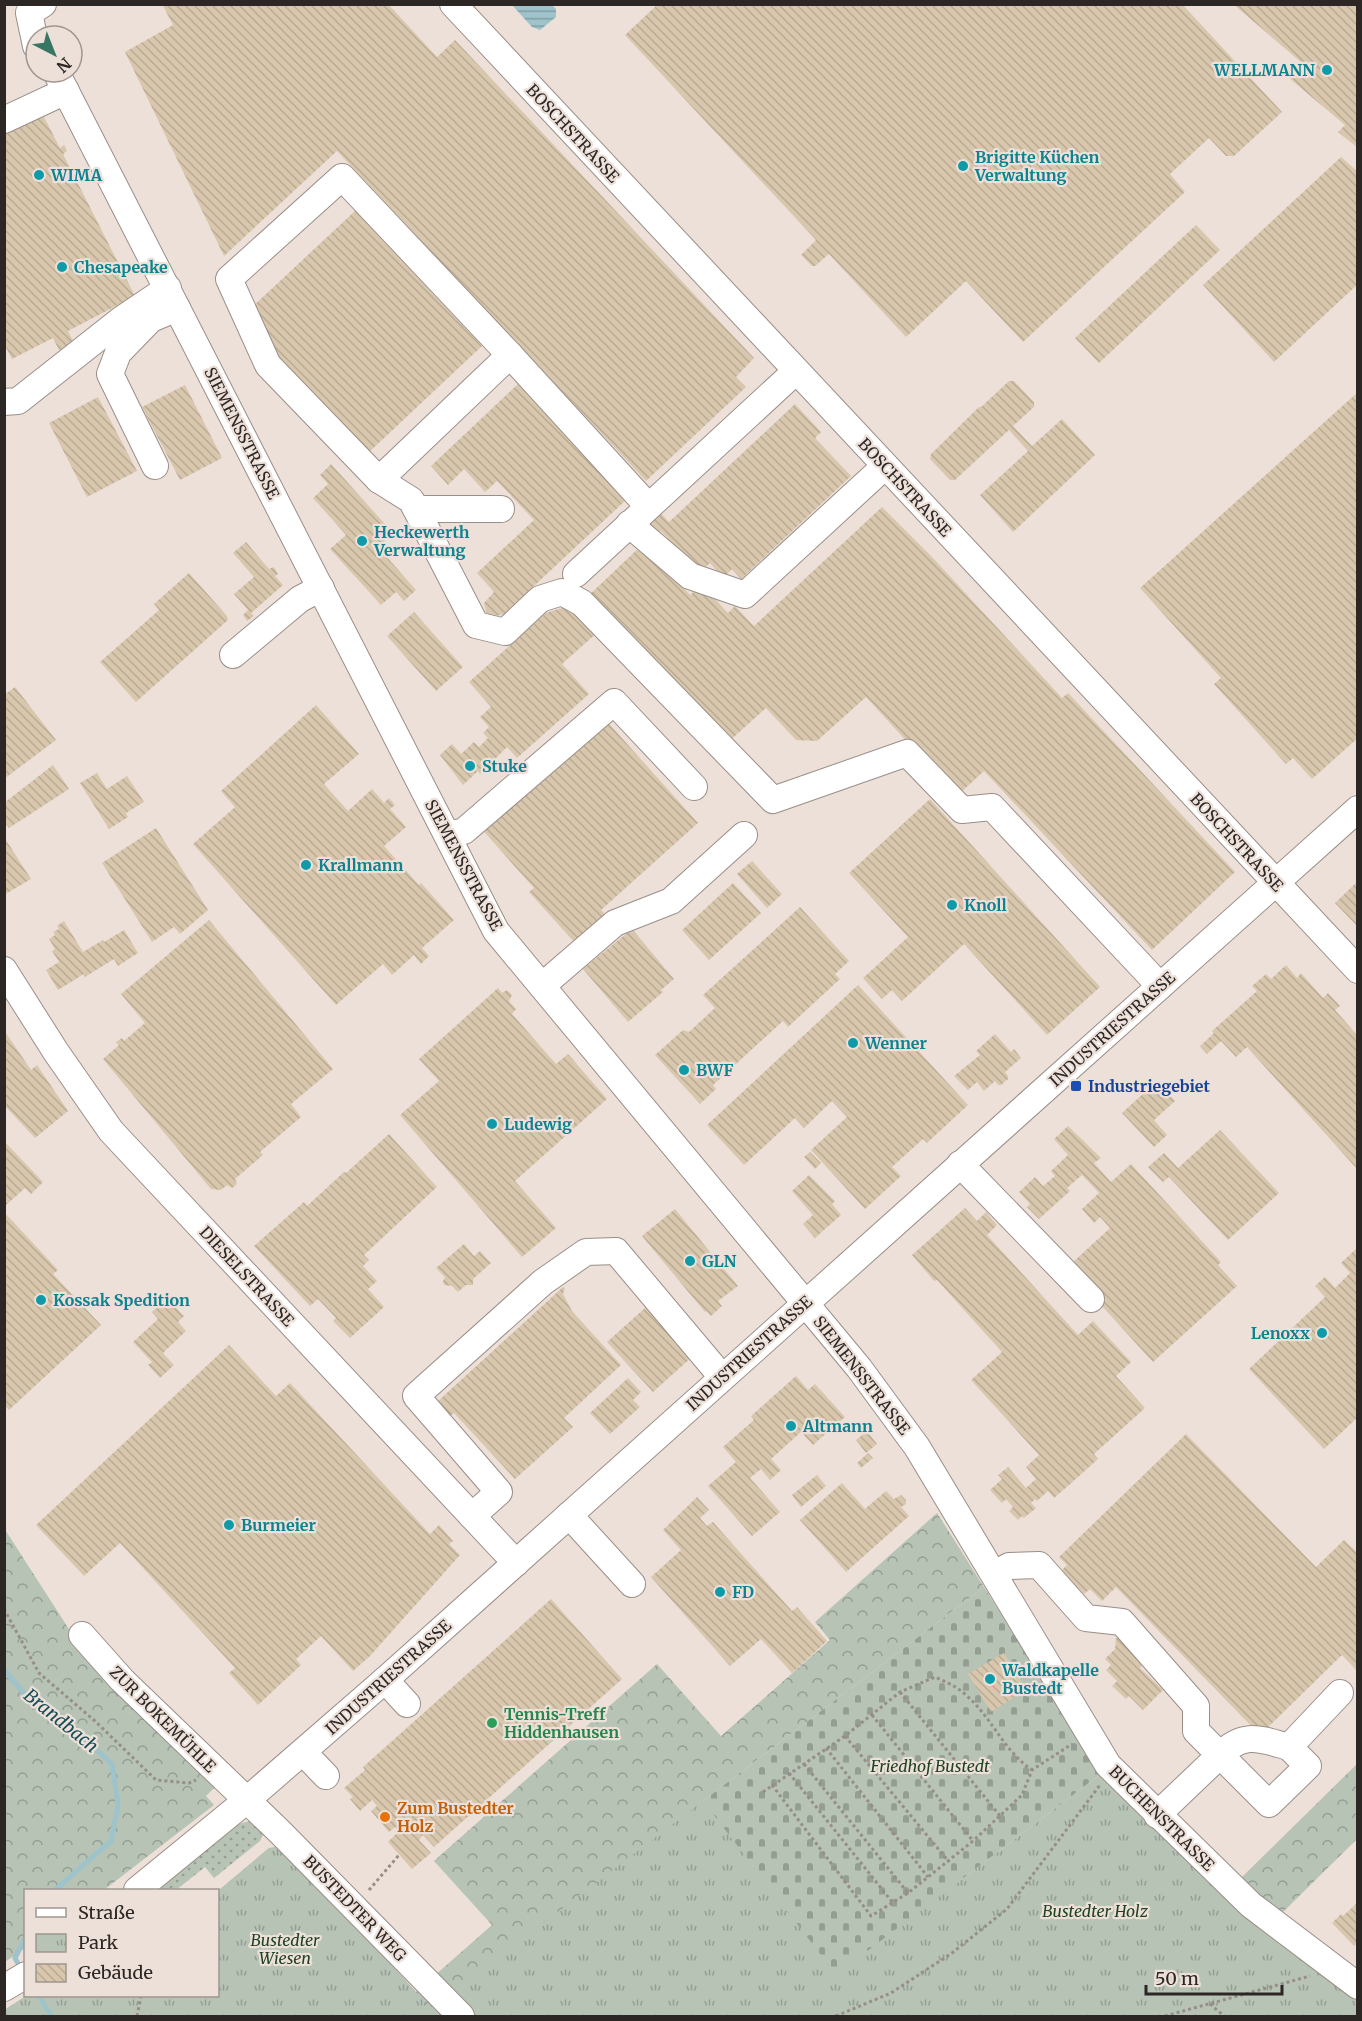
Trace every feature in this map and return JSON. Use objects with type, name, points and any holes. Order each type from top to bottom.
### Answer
[{"type":"street","points":[[31,24],[29,13],[43,4]]},
{"type":"street","name":"BOSCHSTRASSE","points":[[453,4],[1358,970]]},
{"type":"street","points":[[4,120],[53,84]]},
{"type":"street","name":"SIEMENSSTRASSE","points":[[63,84],[496,931],[859,1368],[917,1447],[995,1575]]},
{"type":"street","points":[[648,506],[342,177],[229,279],[268,365],[379,480],[411,500],[476,625],[505,632],[540,599],[562,592],[582,603],[773,800],[908,753],[962,810],[992,807],[1160,986]]},
{"type":"street","points":[[4,402],[18,401],[122,319],[172,298]]},
{"type":"street","points":[[155,466],[110,374],[118,353],[172,298]]},
{"type":"street","points":[[379,480],[510,356]]},
{"type":"street","points":[[576,574],[796,371]]},
{"type":"street","points":[[629,524],[690,576],[745,595],[885,466]]},
{"type":"street","points":[[416,509],[501,509]]},
{"type":"street","points":[[233,655],[300,599],[321,588]]},
{"type":"street","points":[[448,835],[464,831],[614,702],[694,787]]},
{"type":"street","name":"INDUSTRIESTRASSE","points":[[138,1889],[248,1800],[385,1680],[1358,809]]},
{"type":"street","points":[[543,985],[615,923],[671,901],[744,835]]},
{"type":"street","name":"DIESELSTRASSE","points":[[4,969],[56,1052],[111,1131],[516,1563]]},
{"type":"street","points":[[960,1164],[1091,1299]]},
{"type":"street","points":[[472,1516],[498,1492],[416,1396],[543,1282],[586,1252],[616,1251],[722,1377]]},
{"type":"street","points":[[569,1515],[632,1584]]},
{"type":"street","points":[[995,1575],[1009,1566],[1039,1565],[1086,1618],[1122,1622],[1196,1706],[1196,1731],[1220,1755],[1269,1804],[1308,1766],[1289,1747],[1254,1737],[1231,1744],[1220,1755],[1157,1815]]},
{"type":"street","name":"BUCHENSTRASSE","points":[[995,1575],[1112,1769],[1251,1905],[1358,1986]]},
{"type":"street","name":"ZUR BOKEMÜHLE","points":[[82,1635],[122,1680],[248,1800]]},
{"type":"street","points":[[385,1680],[407,1704]]},
{"type":"street","points":[[1289,1747],[1340,1693]]},
{"type":"street","points":[[303,1752],[326,1776]]},
{"type":"street","name":"BUSTEDTER WEG","points":[[248,1800],[461,2016]]},
{"type":"street","points":[[4,1988],[24,1976]]},
{"type":"path","points":[[4,1609],[39,1673],[95,1721],[156,1780],[189,1783],[196,1780]]},
{"type":"path","points":[[763,1792],[845,1736],[900,1692],[935,1677],[952,1684],[968,1696],[1018,1760],[1032,1770]]},
{"type":"path","points":[[900,1692],[1000,1816]]},
{"type":"path","points":[[872,1715],[973,1842]]},
{"type":"path","points":[[772,1785],[871,1916],[908,1893],[973,1842],[1022,1795],[1032,1770],[1089,1734]]},
{"type":"path","points":[[845,1736],[949,1862]]},
{"type":"path","points":[[826,1748],[928,1877]]},
{"type":"path","points":[[804,1764],[908,1893]]},
{"type":"path","points":[[836,2016],[891,1994],[951,1953],[1007,1910],[1112,1769]]},
{"type":"path","points":[[789,1773],[893,1903]]},
{"type":"path","points":[[353,1907],[399,1855]]},
{"type":"path","points":[[1165,2016],[1335,1970]]},
{"type":"path","points":[[136,2016],[141,1997]]},
{"type":"path","points":[[1210,2004],[1224,2016]]},
{"type":"green space","name":"Bustedter Wiesen","points":[[937,1513],[984,1587],[703,1801],[1357,2016],[5,2016],[4,2010],[24,1997],[219,1997],[219,1890],[269,1848],[290,1852],[416,1992],[492,1925],[434,1861],[657,1664],[721,1736],[830,1640],[815,1622]]},
{"type":"green space","points":[[4,1528],[74,1637],[216,1786],[206,1796],[214,1805],[105,1889],[24,1889],[24,1949],[5,1962]]},
{"type":"green space","name":"Friedhof Bustedt","points":[[984,1587],[1102,1773],[836,1975],[703,1801]]},
{"type":"green space","points":[[1357,1764],[1357,1839],[1281,1914],[1241,1878]]},
{"type":"green space","name":"Bustedter Holz","points":[[1102,1773],[1358,1998],[1357,2016],[5,2016],[5,2010],[24,1997],[219,1997],[219,1890],[269,1848],[280,1846],[290,1852],[431,2009],[703,1801],[836,1975]]},
{"type":"green space","points":[[250,1821],[262,1825],[264,1833],[260,1841],[214,1878],[205,1867],[177,1889],[157,1889],[239,1824]]},
{"type":"water","points":[[512,5],[552,5],[556,9],[556,17],[540,30],[532,27]]},
{"type":"building","points":[[162,4],[388,4],[437,57],[455,40],[754,358],[736,377],[746,387],[646,481],[337,151],[224,256],[125,52],[173,25]]},
{"type":"building","name":"Brigitte Küchen Verwaltung","points":[[658,4],[1182,4],[1282,112],[1234,156],[1226,156],[1209,138],[1170,174],[1185,192],[1023,342],[966,281],[906,337],[829,254],[815,266],[812,266],[801,255],[816,240],[625,35]]},
{"type":"building","name":"WELLMANN","points":[[1233,4],[1358,4],[1358,148],[1338,132],[1345,125],[1289,78],[1302,63]]},
{"type":"building","name":"Chesapeake","points":[[43,115],[60,148],[64,145],[67,151],[63,154],[135,296],[68,331],[74,343],[59,350],[53,338],[12,359],[4,344],[4,134]]},
{"type":"building","points":[[1341,157],[1358,172],[1358,284],[1274,362],[1203,285]]},
{"type":"building","points":[[355,211],[482,346],[366,455],[275,359],[250,309]]},
{"type":"building","points":[[1196,225],[1220,250],[1099,363],[1075,338]]},
{"type":"building","points":[[1009,381],[1014,381],[1034,402],[1034,407],[1013,426],[1032,446],[1062,419],[1095,455],[1013,532],[980,495],[1028,451],[1009,430],[955,480],[950,480],[930,459],[931,454]]},
{"type":"building","points":[[518,384],[626,500],[504,614],[492,617],[486,612],[484,603],[494,592],[477,573],[534,520],[497,481],[485,492],[464,469],[448,485],[431,466]]},
{"type":"building","points":[[185,385],[222,458],[180,480],[142,407]]},
{"type":"building","points":[[1358,392],[1358,738],[1312,779],[1293,758],[1286,764],[1214,684],[1221,678],[1140,588]]},
{"type":"building","points":[[98,397],[137,471],[87,497],[49,423]]},
{"type":"building","points":[[795,404],[821,432],[815,438],[851,476],[741,579],[732,569],[723,578],[710,563],[700,572],[661,531],[657,535],[646,523],[659,511],[669,522]]},
{"type":"building","name":"Heckewerth Verwaltung","points":[[331,464],[393,533],[378,547],[416,590],[404,601],[396,592],[381,605],[330,549],[346,535],[313,498],[328,484],[320,475]]},
{"type":"building","points":[[882,507],[932,557],[1062,698],[1068,693],[1235,872],[1152,950],[984,771],[957,796],[866,697],[817,741],[796,740],[766,708],[725,745],[587,597],[643,544],[690,595],[702,585],[728,613],[735,606],[754,626]]},
{"type":"building","points":[[246,542],[269,569],[274,567],[278,574],[275,576],[283,585],[251,613],[254,616],[247,621],[243,615],[248,610],[234,594],[254,577],[233,553]]},
{"type":"building","points":[[189,573],[228,620],[136,702],[100,662],[159,610],[154,604]]},
{"type":"building","points":[[565,607],[586,616],[599,631],[562,664],[589,694],[517,758],[507,747],[480,774],[478,771],[463,785],[440,755],[452,744],[461,754],[474,742],[479,747],[488,738],[483,733],[489,727],[480,717],[491,707],[469,682],[546,613]]},
{"type":"building","points":[[414,612],[463,667],[436,691],[387,636]]},
{"type":"building","points":[[15,687],[56,740],[4,779],[4,695]]},
{"type":"building","name":"Krallmann","points":[[316,705],[359,754],[324,784],[348,811],[372,789],[384,803],[389,798],[395,805],[390,809],[406,827],[384,846],[454,920],[422,948],[429,956],[421,964],[414,955],[392,975],[383,964],[336,1005],[193,844],[235,807],[221,791]]},
{"type":"building","points":[[603,717],[698,823],[601,910],[607,916],[576,944],[529,892],[534,888],[480,827]]},
{"type":"building","points":[[53,765],[69,789],[9,828],[4,822],[4,803]]},
{"type":"building","points":[[97,773],[107,789],[127,776],[144,802],[126,813],[128,817],[109,829],[80,783]]},
{"type":"building","name":"Knoll","points":[[930,799],[1100,987],[1047,1035],[964,944],[902,1001],[892,990],[882,999],[863,978],[908,937],[849,873]]},
{"type":"building","points":[[156,828],[208,910],[180,934],[174,927],[152,942],[102,863]]},
{"type":"building","points":[[4,837],[31,879],[4,895]]},
{"type":"building","points":[[752,861],[782,894],[767,908],[737,874]]},
{"type":"building","points":[[1358,881],[1358,927],[1335,903]]},
{"type":"building","points":[[733,883],[761,913],[709,960],[682,930]]},
{"type":"building","points":[[800,907],[849,961],[835,974],[840,979],[788,1027],[783,1021],[713,1085],[716,1089],[700,1104],[655,1055],[683,1030],[689,1032],[715,1008],[703,995]]},
{"type":"building","points":[[209,920],[333,1069],[291,1104],[301,1117],[260,1152],[263,1155],[235,1179],[237,1184],[232,1188],[227,1185],[221,1190],[211,1189],[103,1059],[119,1045],[116,1042],[122,1038],[124,1041],[145,1023],[121,994]]},
{"type":"building","points":[[64,921],[83,952],[124,930],[138,953],[118,966],[114,959],[58,990],[46,970],[59,962],[52,951],[55,949],[49,939],[55,935],[53,932],[59,929],[57,926]]},
{"type":"building","points":[[632,929],[674,979],[661,990],[663,992],[628,1022],[583,969]]},
{"type":"building","points":[[1286,965],[1297,978],[1301,973],[1323,998],[1328,993],[1340,1006],[1335,1010],[1358,1036],[1358,1170],[1247,1047],[1236,1057],[1221,1041],[1207,1054],[1200,1046],[1214,1033],[1212,1031],[1257,991],[1252,986],[1266,974],[1271,979]]},
{"type":"building","name":"Wenner","points":[[858,985],[968,1105],[927,1143],[923,1139],[892,1167],[901,1176],[865,1209],[811,1150],[847,1117],[832,1101],[804,1128],[795,1118],[744,1165],[707,1125]]},
{"type":"building","name":"Ludewig","points":[[498,988],[502,993],[507,990],[512,995],[509,1001],[516,1009],[512,1014],[556,1064],[568,1054],[607,1099],[515,1181],[556,1228],[522,1257],[400,1115],[439,1081],[419,1059]]},
{"type":"building","points":[[4,1030],[31,1070],[37,1065],[68,1111],[35,1138],[4,1105]]},
{"type":"building","points":[[995,1034],[1011,1052],[1014,1049],[1021,1058],[1005,1072],[1008,1079],[1001,1085],[995,1081],[984,1091],[977,1082],[968,1090],[954,1076],[980,1055],[976,1051]]},
{"type":"building","points":[[1157,1081],[1175,1101],[1154,1120],[1167,1135],[1154,1147],[1122,1113]]},
{"type":"building","points":[[1068,1126],[1101,1158],[1094,1163],[1111,1182],[1131,1164],[1221,1262],[1218,1265],[1237,1286],[1153,1362],[1101,1305],[1106,1300],[1072,1263],[1110,1228],[1100,1217],[1094,1223],[1082,1209],[1099,1193],[1082,1175],[1067,1188],[1070,1191],[1039,1219],[1027,1207],[1030,1204],[1019,1192],[1035,1177],[1043,1186],[1055,1176],[1051,1171],[1068,1155],[1054,1139]]},
{"type":"building","points":[[1220,1130],[1279,1193],[1228,1240],[1169,1177],[1163,1182],[1148,1167],[1164,1153],[1178,1168]]},
{"type":"building","points":[[389,1134],[437,1187],[364,1255],[369,1260],[363,1266],[377,1281],[368,1289],[384,1307],[350,1338],[333,1321],[336,1318],[318,1299],[310,1306],[254,1246],[304,1202],[307,1206]]},
{"type":"building","points":[[4,1141],[43,1182],[31,1194],[25,1188],[4,1207]]},
{"type":"building","points":[[810,1152],[821,1163],[815,1169],[804,1157]]},
{"type":"building","points":[[809,1175],[835,1201],[832,1204],[841,1215],[815,1238],[803,1224],[813,1215],[792,1191]]},
{"type":"building","points":[[965,1208],[977,1221],[986,1212],[997,1225],[987,1235],[1078,1335],[1093,1321],[1131,1362],[1116,1376],[1145,1408],[1094,1454],[1098,1459],[1068,1486],[1054,1498],[1048,1491],[1037,1501],[1035,1499],[1031,1503],[1036,1508],[1018,1520],[1009,1511],[1013,1507],[1006,1499],[1002,1503],[990,1490],[1002,1479],[998,1475],[1008,1467],[1026,1488],[1036,1479],[1026,1467],[1039,1455],[971,1380],[1002,1352],[912,1255]]},
{"type":"building","name":"GLN","points":[[675,1209],[738,1286],[718,1301],[722,1306],[711,1316],[705,1312],[642,1236]]},
{"type":"building","name":"Kossak Spedition","points":[[4,1212],[58,1270],[53,1274],[101,1325],[9,1410],[4,1405]]},
{"type":"building","points":[[464,1244],[474,1256],[480,1251],[491,1263],[473,1279],[473,1285],[466,1285],[458,1292],[452,1286],[444,1285],[445,1277],[436,1268]]},
{"type":"building","name":"Lenoxx","points":[[1358,1247],[1358,1417],[1324,1449],[1249,1369],[1325,1297],[1315,1286],[1325,1277],[1335,1288],[1350,1273],[1341,1263]]},
{"type":"building","points":[[563,1287],[565,1288],[563,1294],[572,1311],[621,1365],[564,1418],[573,1427],[515,1479],[454,1413],[450,1416],[437,1402]]},
{"type":"building","points":[[166,1298],[184,1316],[178,1322],[186,1331],[163,1353],[174,1365],[160,1378],[148,1365],[152,1362],[133,1342],[158,1319],[152,1312]]},
{"type":"building","points":[[646,1307],[692,1357],[653,1392],[607,1342]]},
{"type":"building","name":"Burmeier","points":[[229,1345],[276,1396],[290,1383],[430,1534],[439,1525],[453,1541],[449,1544],[460,1555],[370,1656],[353,1671],[321,1636],[296,1659],[301,1665],[258,1705],[229,1673],[235,1668],[120,1543],[84,1576],[36,1525]]},
{"type":"building","name":"Altmann","points":[[796,1376],[808,1390],[815,1384],[845,1417],[813,1445],[801,1432],[771,1459],[781,1470],[770,1480],[761,1469],[750,1478],[780,1512],[752,1536],[708,1486],[736,1462],[723,1447],[754,1420],[751,1416]]},
{"type":"building","points":[[628,1378],[641,1392],[633,1400],[640,1407],[610,1434],[590,1413]]},
{"type":"building","points":[[867,1431],[877,1444],[866,1453],[856,1440]]},
{"type":"building","points":[[1186,1434],[1316,1567],[1344,1540],[1358,1553],[1358,1672],[1342,1655],[1260,1735],[1116,1587],[1102,1601],[1090,1589],[1084,1594],[1061,1571],[1067,1565],[1059,1557]]},
{"type":"building","points":[[868,1453],[873,1458],[861,1468],[857,1463]]},
{"type":"building","points":[[817,1475],[826,1486],[801,1507],[792,1495]]},
{"type":"building","points":[[842,1483],[865,1509],[886,1491],[894,1499],[901,1495],[906,1500],[906,1504],[901,1507],[909,1516],[846,1572],[800,1520]]},
{"type":"building","name":"FD","points":[[697,1497],[709,1510],[700,1518],[707,1526],[713,1522],[792,1611],[797,1607],[827,1641],[792,1673],[761,1639],[730,1666],[651,1577],[681,1550],[663,1530]]},
{"type":"building","name":"Tennis-Treff Hiddenhausen","points":[[551,1599],[622,1679],[434,1847],[423,1835],[419,1840],[431,1853],[412,1869],[388,1842],[399,1831],[395,1827],[389,1832],[371,1811],[377,1806],[372,1800],[360,1811],[350,1799],[353,1797],[344,1788],[365,1770],[363,1767]]},
{"type":"building","points":[[1116,1638],[1126,1638],[1148,1660],[1140,1668],[1163,1690],[1143,1710],[1129,1696],[1126,1699],[1112,1686],[1117,1681],[1106,1670],[1111,1665],[1105,1659],[1115,1649]]},
{"type":"building","name":"Waldkapelle Bustedt","points":[[1004,1653],[1026,1690],[991,1712],[968,1674]]},
{"type":"building","points":[[1358,1902],[1358,1943],[1354,1946],[1332,1923]]},
{"type":"waterway","name":"Brandbach","points":[[4,1670],[29,1699],[71,1726],[112,1764],[118,1805],[111,1841],[56,1889]]},
{"type":"waterway","name":"Brandbach","points":[[21,1969],[15,1958],[24,1941]]},
{"type":"waterway","name":"Brandbach","points":[[40,1997],[51,2016]]},
{"type":"place","name":"WELLMANN","points":[[1327,70]]},
{"type":"place","name":"Brigitte Küchen Verwaltung","points":[[963,166]]},
{"type":"place","name":"WIMA","points":[[39,175]]},
{"type":"place","name":"Chesapeake","points":[[62,267]]},
{"type":"place","name":"Heckewerth Verwaltung","points":[[362,541]]},
{"type":"place","name":"Stuke","points":[[470,766]]},
{"type":"place","name":"Krallmann","points":[[306,865]]},
{"type":"place","name":"Knoll","points":[[952,905]]},
{"type":"place","name":"Wenner","points":[[853,1043]]},
{"type":"place","name":"BWF","points":[[684,1070]]},
{"type":"place","name":"Industriegebiet","points":[[1076,1086]]},
{"type":"place","name":"Ludewig","points":[[492,1124]]},
{"type":"place","name":"GLN","points":[[690,1261]]},
{"type":"place","name":"Kossak Spedition","points":[[41,1300]]},
{"type":"place","name":"Lenoxx","points":[[1322,1333]]},
{"type":"place","name":"Altmann","points":[[791,1426]]},
{"type":"place","name":"Burmeier","points":[[229,1525]]},
{"type":"place","name":"FD","points":[[720,1592]]},
{"type":"place","name":"Waldkapelle Bustedt","points":[[990,1679]]},
{"type":"place","name":"Tennis-Treff Hiddenhausen","points":[[492,1723]]},
{"type":"place","name":"Zum Bustedter Holz","points":[[385,1817]]}]
